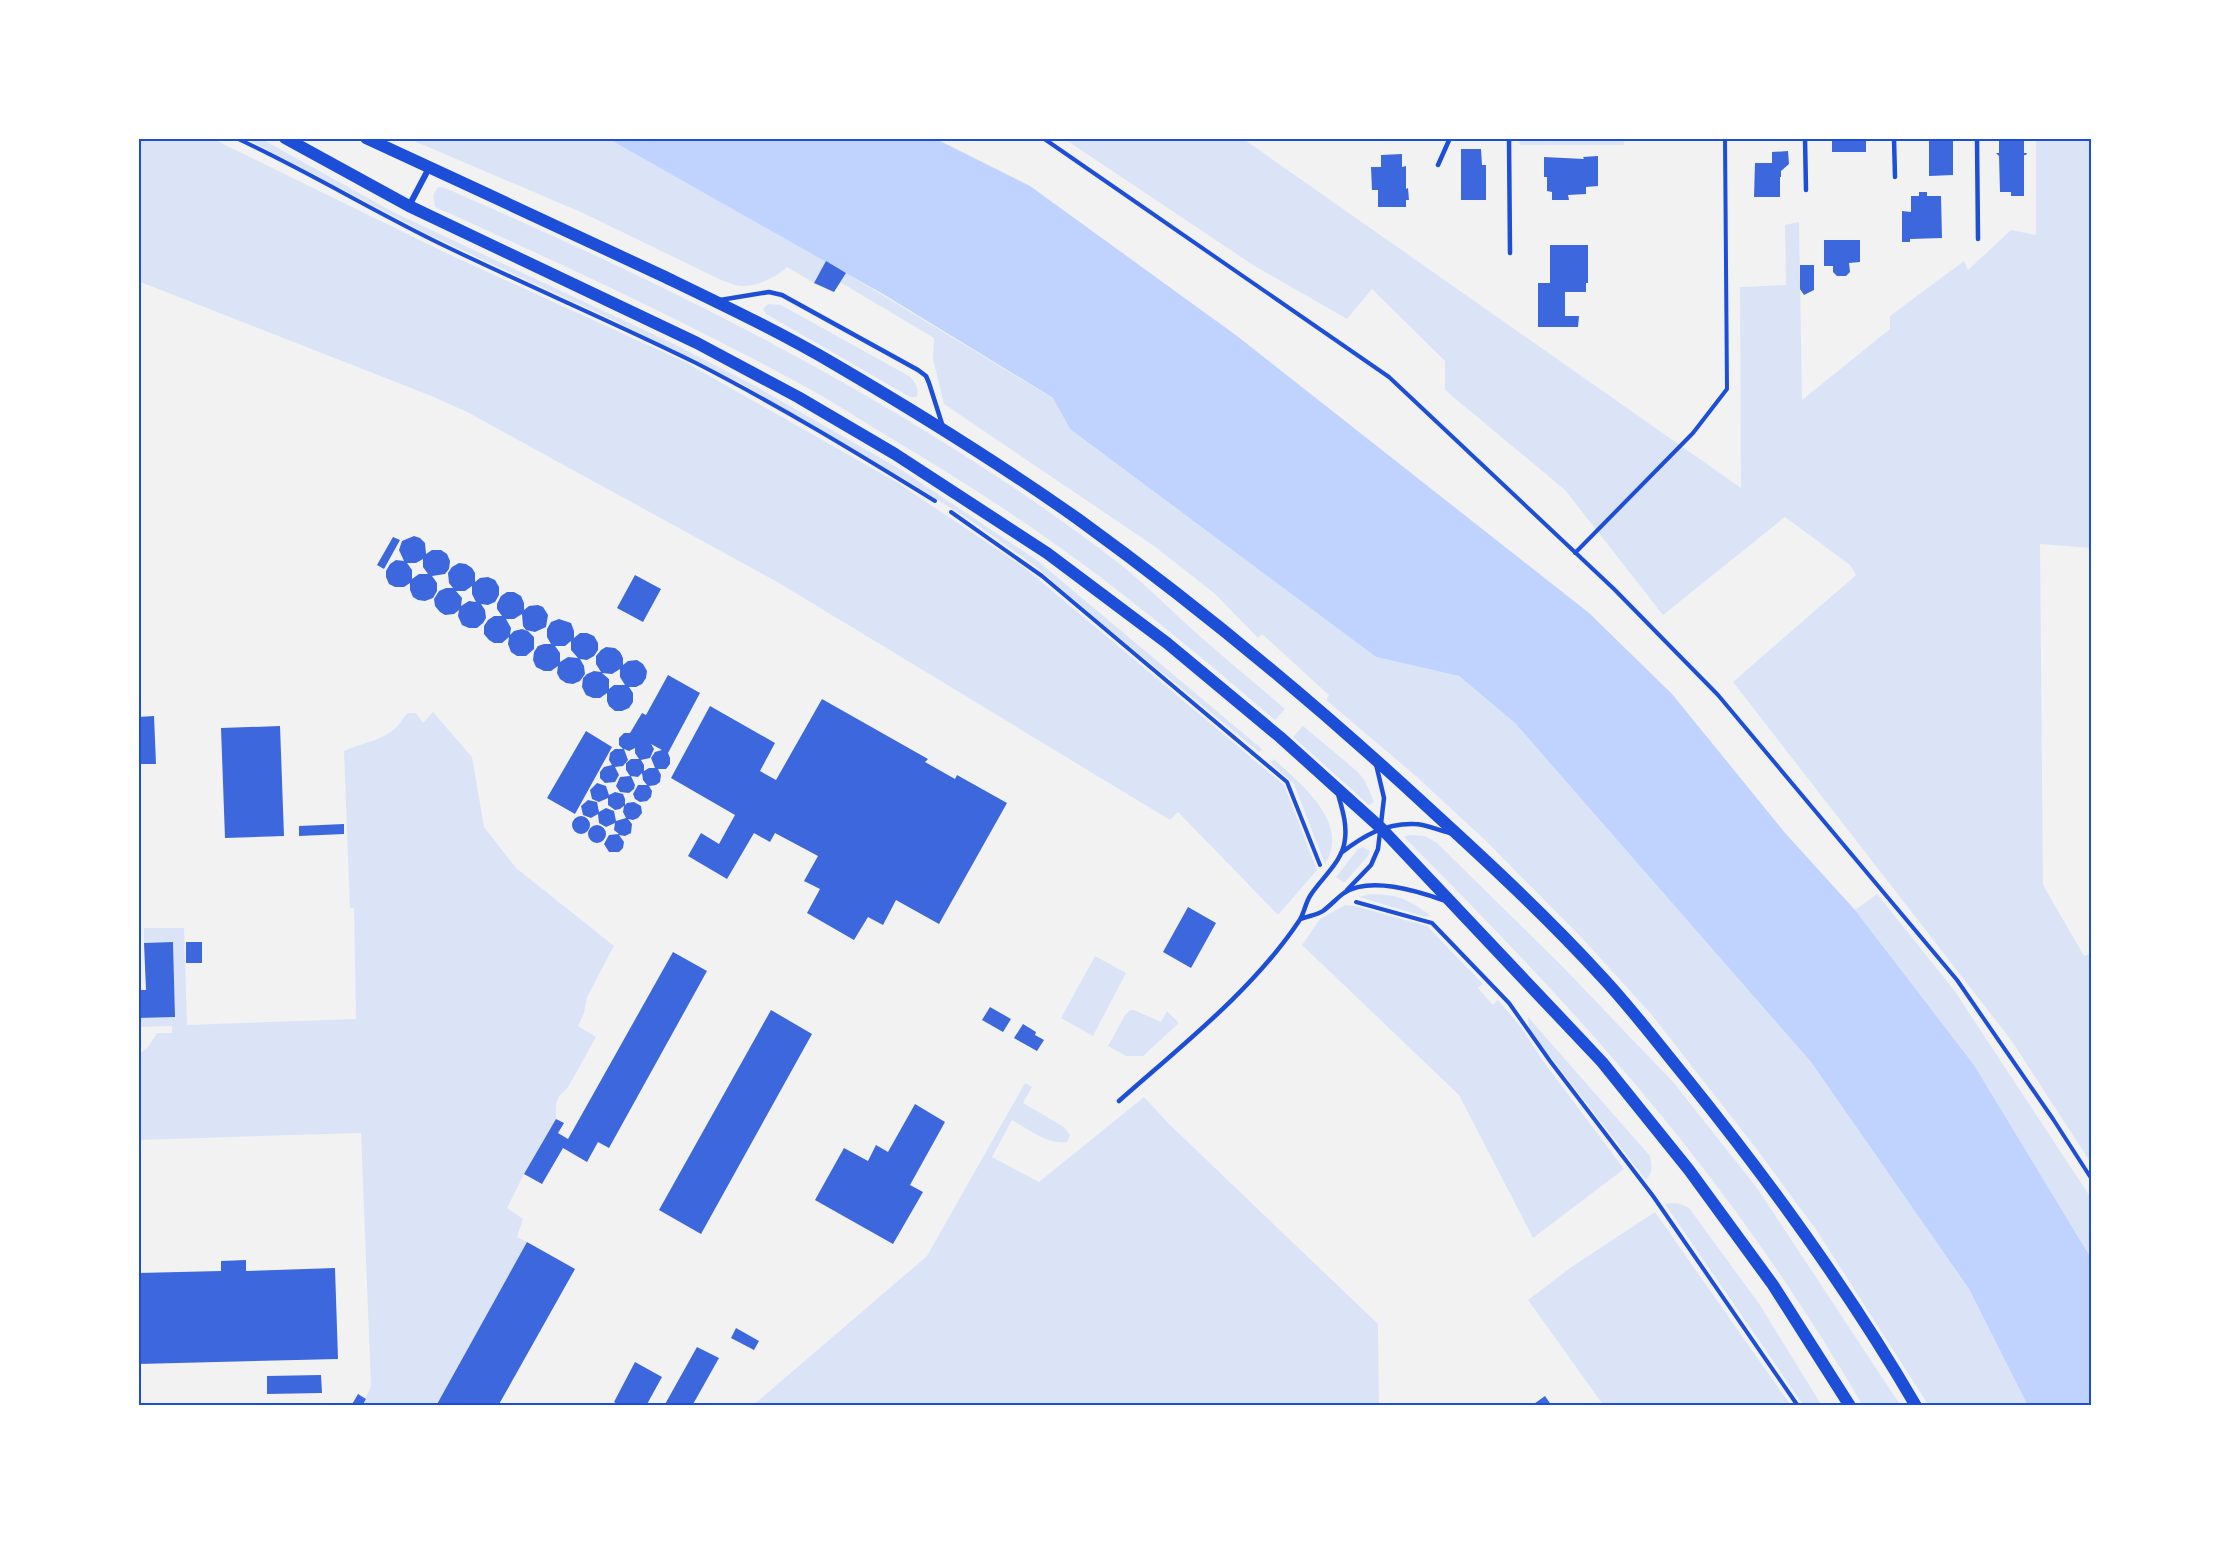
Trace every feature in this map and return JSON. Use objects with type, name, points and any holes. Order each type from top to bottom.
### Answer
[{"type":"main road","points":[[285,138],[409,206],[697,343],[798,397],[895,454],[1047,553],[1167,643],[1280,737],[1382,829],[1602,1062],[1689,1170],[1773,1285],[1850,1406]]},
{"type":"main road","points":[[366,138],[715,301],[831,362],[944,430],[1073,516],[1275,672],[1375,758],[1458,835],[1603,977],[1730,1133],[1815,1249],[1916,1406]]},
{"type":"street","points":[[409,206],[429,168]]},
{"type":"lane","points":[[1438,165],[1450,138]]},
{"type":"lane","points":[[1509,138],[1510,253]]},
{"type":"lane","points":[[1805,138],[1806,190]]},
{"type":"lane","points":[[1894,138],[1895,177]]},
{"type":"lane","points":[[1977,138],[1978,239]]},
{"type":"lane","points":[[715,301],[769,292],[782,295],[918,370],[926,376],[944,430]]},
{"type":"lane","points":[[1301,919],[1322,912],[1371,865],[1378,849],[1382,829],[1384,798],[1375,758]]},
{"type":"lane","points":[[1337,788],[1345,821],[1345,840],[1341,854]]},
{"type":"lane","points":[[1119,1101],[1183,1045],[1280,948],[1301,919],[1309,898],[1341,854],[1363,836],[1382,829],[1415,824],[1458,835]]},
{"type":"lane","points":[[1345,892],[1354,888],[1394,887],[1454,904]]},
{"type":"path","points":[[236,138],[310,173],[378,212],[445,246],[696,364],[791,415],[943,506],[1042,576],[1287,782],[1321,868]]},
{"type":"path","points":[[1043,138],[1389,377],[1575,552],[1718,695],[1957,980],[2091,1178]]},
{"type":"path","points":[[1575,552],[1693,433],[1727,389],[1725,138]]},
{"type":"path","points":[[1356,902],[1432,923],[1509,1003],[1550,1061],[1653,1196],[1798,1406]]},
{"type":"shaded area","points":[[138,138],[211,138],[446,253],[685,362],[898,483],[1025,568],[1284,785],[1317,870],[1278,915],[1178,812],[1170,820],[779,583],[469,413],[434,397],[138,281]]},
{"type":"shaded area","points":[[245,138],[260,138],[393,212],[676,345],[757,387],[903,471],[1038,561],[1262,749],[1259,752],[1035,566],[970,520],[906,480],[742,384],[613,320],[427,234]]},
{"type":"shaded area","points":[[407,138],[607,138],[826,261],[814,283],[787,267],[772,278],[760,283],[747,286],[734,285],[583,213]]},
{"type":"shaded area","points":[[1063,138],[1242,138],[1741,488],[1740,287],[1786,285],[1785,225],[1799,222],[1802,400],[1890,329],[1890,316],[1964,261],[1968,270],[2011,230],[2036,235],[2036,138],[2091,138],[2091,548],[2040,544],[2043,885],[2084,956],[2091,953],[2091,1163],[2011,1040],[1733,682],[1856,575],[1850,565],[1785,517],[1663,615],[1565,490],[1445,390],[1445,361],[1372,289],[1347,319],[1253,265]]},
{"type":"shaded area","points":[[1519,138],[1624,138],[1624,145],[1520,145]]},
{"type":"shaded area","points":[[438,187],[533,227],[708,310],[879,403],[961,453],[1042,507],[1120,564],[1285,709],[1275,720],[1081,563],[998,505],[935,465],[816,393],[715,339],[575,271],[435,207],[433,195]]},
{"type":"shaded area","points":[[846,273],[1054,399],[1070,429],[1376,657],[1459,676],[1515,723],[1811,1062],[1969,1289],[2028,1406],[1929,1406],[1817,1231],[1759,1152],[1651,1014],[1582,938],[1487,842],[1417,777],[1326,700],[1329,695],[1262,634],[1258,638],[1214,593],[1154,546],[944,404],[933,359],[934,338],[840,282]]},
{"type":"shaded area","points":[[768,304],[781,305],[909,376],[916,385],[917,397],[910,397],[766,314],[763,309]]},
{"type":"shaded area","points":[[433,712],[472,757],[484,827],[516,868],[614,946],[587,997],[584,1013],[578,1026],[596,1037],[567,1089],[559,1096],[556,1104],[556,1119],[507,1208],[523,1219],[517,1237],[527,1242],[436,1406],[362,1406],[371,1386],[361,1133],[138,1140],[138,1055],[148,1047],[157,1033],[172,1033],[172,1026],[138,1027],[138,1018],[175,1017],[173,942],[144,943],[144,928],[184,928],[187,1025],[356,1019],[354,908],[350,908],[344,751],[387,734],[397,727],[408,713],[416,713],[423,723]]},
{"type":"shaded area","points":[[1303,726],[1358,772],[1365,781],[1374,802],[1369,805],[1293,737]]},
{"type":"shaded area","points":[[1274,759],[1308,792],[1327,819],[1332,833],[1331,848],[1325,864],[1294,784],[1271,763]]},
{"type":"shaded area","points":[[1425,836],[1437,843],[1563,967],[1674,1083],[1757,1188],[1901,1406],[1863,1406],[1780,1275],[1689,1150],[1587,1029],[1404,837]]},
{"type":"shaded area","points":[[1363,847],[1370,851],[1368,856],[1344,883],[1336,877],[1358,849]]},
{"type":"shaded area","points":[[1370,894],[1402,898],[1430,915],[1425,917],[1359,897]]},
{"type":"shaded area","points":[[1877,894],[1954,990],[2091,1198],[2091,1258],[1974,1065],[1855,910]]},
{"type":"shaded area","points":[[1345,905],[1427,926],[1483,984],[1478,988],[1493,1005],[1498,1000],[1521,1027],[1543,1061],[1624,1169],[1533,1238],[1459,1095],[1302,945],[1320,919]]},
{"type":"shaded area","points":[[1095,956],[1126,973],[1093,1036],[1061,1018]]},
{"type":"shaded area","points":[[1130,1010],[1161,1022],[1167,1011],[1179,1023],[1143,1056],[1126,1056],[1108,1046]]},
{"type":"shaded area","points":[[1528,1017],[1650,1156],[1650,1175],[1646,1180],[1529,1029]]},
{"type":"shaded area","points":[[1025,1083],[1032,1087],[1023,1103],[1064,1127],[1070,1135],[1067,1142],[1045,1139],[1012,1120],[992,1157],[1039,1182],[1144,1097],[1169,1124],[1378,1324],[1379,1406],[752,1406],[927,1256]]},
{"type":"shaded area","points":[[1678,1203],[1689,1208],[1760,1305],[1822,1406],[1804,1406],[1665,1204]]},
{"type":"shaded area","points":[[1655,1212],[1791,1406],[1604,1406],[1528,1300],[1573,1266]]},
{"type":"water","points":[[607,138],[934,138],[1030,186],[1237,336],[1589,613],[1672,694],[1786,834],[1855,910],[1974,1065],[2091,1258],[2091,1406],[2028,1406],[1969,1289],[1811,1062],[1515,723],[1459,676],[1376,657],[1070,429],[1053,398],[883,294]]},
{"type":"building","points":[[1866,138],[1866,152],[1832,152],[1832,140]]},
{"type":"building","points":[[1999,138],[2024,138],[2024,153],[2027,153],[2024,155],[2024,196],[2011,196],[2011,192],[2000,192],[1999,156],[1996,153],[1999,153]]},
{"type":"building","points":[[1929,139],[1953,139],[1953,175],[1929,176]]},
{"type":"building","points":[[1461,149],[1481,149],[1482,165],[1486,165],[1486,200],[1461,200]]},
{"type":"building","points":[[1788,151],[1789,164],[1781,171],[1780,197],[1754,197],[1755,163],[1772,163],[1772,152]]},
{"type":"building","points":[[1402,154],[1402,167],[1406,166],[1406,189],[1408,188],[1409,200],[1406,200],[1406,207],[1378,207],[1378,190],[1372,190],[1371,167],[1381,167],[1381,155]]},
{"type":"building","points":[[1598,156],[1598,186],[1586,187],[1586,194],[1568,195],[1569,200],[1552,200],[1552,192],[1547,191],[1547,177],[1544,177],[1544,157],[1584,159],[1583,157]]},
{"type":"building","points":[[1919,192],[1927,192],[1927,196],[1941,196],[1942,238],[1910,239],[1910,242],[1902,242],[1902,211],[1911,212],[1911,196],[1919,196]]},
{"type":"building","points":[[1824,240],[1860,240],[1860,262],[1849,263],[1850,272],[1846,276],[1837,276],[1833,272],[1833,266],[1824,266]]},
{"type":"building","points":[[1550,245],[1588,245],[1586,292],[1565,292],[1565,316],[1579,316],[1578,327],[1538,327],[1538,283],[1550,283]]},
{"type":"building","points":[[826,261],[846,273],[834,292],[814,283]]},
{"type":"building","points":[[1800,265],[1814,265],[1814,290],[1804,295],[1800,289]]},
{"type":"building","points":[[414,536],[425,543],[426,554],[432,550],[441,550],[447,554],[450,561],[449,569],[445,574],[432,576],[437,583],[437,591],[433,598],[425,601],[413,597],[410,583],[404,587],[389,584],[386,571],[390,564],[396,560],[404,561],[399,550],[402,541]],"holes":[[[423,559],[423,567],[428,574],[419,574],[412,579],[412,570],[407,563],[416,563]]]},
{"type":"building","points":[[393,537],[400,540],[384,569],[377,565]]},
{"type":"building","points":[[459,563],[466,564],[475,573],[475,582],[480,578],[488,577],[495,580],[499,587],[499,595],[495,602],[488,605],[481,604],[486,618],[477,628],[462,625],[458,616],[459,610],[454,614],[445,615],[435,606],[434,599],[439,591],[453,588],[449,583],[448,573]],"holes":[[[472,586],[472,594],[476,602],[469,601],[461,606],[462,598],[456,591],[465,591]]]},
{"type":"building","points":[[635,575],[661,589],[643,622],[617,608]]},
{"type":"building","points":[[507,592],[514,592],[521,596],[524,610],[529,606],[538,605],[543,607],[548,615],[546,627],[535,632],[526,630],[523,626],[522,614],[514,619],[506,619],[511,628],[510,635],[522,629],[534,637],[534,649],[526,656],[517,656],[511,652],[508,644],[509,637],[502,643],[494,643],[484,634],[484,626],[488,620],[494,616],[502,616],[497,609],[497,604],[501,596]]},
{"type":"building","points":[[559,619],[571,623],[574,638],[580,633],[587,633],[594,636],[598,643],[598,650],[594,656],[587,660],[580,659],[585,674],[580,681],[573,684],[560,679],[557,673],[558,666],[551,671],[544,671],[536,667],[533,660],[538,646],[551,644],[547,637],[547,629],[551,622]],"holes":[[[571,641],[571,650],[578,658],[568,657],[560,662],[560,653],[555,646],[565,646]]]},
{"type":"building","points":[[606,647],[615,648],[623,658],[623,665],[628,661],[637,660],[647,671],[642,684],[629,687],[633,693],[633,702],[629,708],[622,711],[615,711],[609,706],[607,693],[600,698],[593,698],[586,695],[582,687],[583,678],[587,674],[594,671],[601,672],[596,664],[596,656]],"holes":[[[620,669],[620,677],[625,685],[614,685],[609,689],[609,679],[602,673],[612,674]]]},
{"type":"building","points":[[668,675],[700,693],[668,753],[670,764],[666,769],[658,769],[661,775],[660,782],[649,786],[652,791],[651,797],[647,801],[640,802],[633,794],[638,785],[647,785],[642,773],[638,777],[631,776],[635,785],[629,793],[620,792],[616,786],[620,777],[630,776],[626,770],[626,763],[631,759],[639,759],[635,748],[629,751],[624,749],[628,760],[623,766],[615,767],[619,775],[615,782],[605,783],[600,778],[600,772],[604,767],[612,765],[609,760],[610,753],[615,749],[623,749],[619,745],[619,738],[624,733],[630,733],[642,713],[646,715]],"holes":[[[651,744],[662,750],[655,752],[651,758],[655,768],[644,771],[641,760],[650,758],[654,749]]]},
{"type":"building","points":[[822,699],[928,759],[925,762],[955,779],[957,775],[1007,803],[939,924],[896,900],[883,925],[868,917],[854,940],[807,913],[820,889],[804,881],[818,856],[775,833],[770,842],[754,833],[727,879],[688,856],[701,833],[719,844],[735,815],[671,778],[710,706],[775,743],[760,771],[776,780]]},
{"type":"building","points":[[154,716],[156,764],[138,764],[138,717]]},
{"type":"building","points":[[280,726],[284,836],[225,838],[221,728]]},
{"type":"building","points":[[586,731],[612,747],[575,814],[547,798]]},
{"type":"building","points":[[597,783],[606,786],[609,795],[615,792],[623,794],[625,805],[615,810],[608,805],[608,798],[599,802],[592,799],[590,790]]},
{"type":"building","points":[[588,800],[597,802],[599,812],[606,808],[614,811],[616,821],[626,818],[623,812],[627,803],[634,802],[641,806],[642,813],[638,818],[628,819],[632,824],[631,833],[625,836],[619,835],[624,842],[619,852],[609,852],[604,844],[609,835],[619,834],[614,830],[615,823],[606,827],[599,823],[598,814],[591,818],[583,815],[581,806]]},
{"type":"building","points":[[577,816],[585,816],[590,821],[588,832],[577,834],[572,829],[572,821]]},
{"type":"building","points":[[344,824],[344,834],[299,836],[299,826]]},
{"type":"building","points":[[593,825],[601,825],[606,830],[604,841],[593,843],[588,838],[588,830]]},
{"type":"building","points":[[1188,907],[1216,923],[1191,968],[1163,952]]},
{"type":"building","points":[[173,942],[175,1017],[138,1018],[138,990],[146,990],[144,943]]},
{"type":"building","points":[[186,942],[202,942],[202,963],[186,963]]},
{"type":"building","points":[[673,952],[707,971],[609,1148],[598,1142],[587,1162],[563,1148],[542,1184],[524,1174],[556,1119],[564,1123],[558,1133],[568,1139]]},
{"type":"building","points":[[990,1007],[1011,1019],[1003,1032],[982,1020]]},
{"type":"building","points":[[771,1010],[812,1034],[701,1234],[659,1210]]},
{"type":"building","points":[[1023,1024],[1044,1040],[1037,1051],[1014,1038]]},
{"type":"building","points":[[915,1104],[945,1122],[910,1185],[923,1192],[893,1244],[815,1200],[844,1148],[868,1161],[876,1145],[888,1152]]},
{"type":"building","points":[[527,1242],[575,1269],[498,1406],[436,1406]]},
{"type":"building","points":[[246,1260],[246,1271],[335,1268],[338,1359],[138,1364],[138,1273],[221,1271],[221,1261]]},
{"type":"building","points":[[736,1328],[759,1341],[754,1350],[731,1338]]},
{"type":"building","points":[[697,1347],[719,1358],[692,1406],[664,1406]]},
{"type":"building","points":[[635,1362],[662,1377],[646,1406],[621,1406],[614,1402]]},
{"type":"building","points":[[321,1375],[322,1393],[267,1394],[267,1376]]},
{"type":"building","points":[[358,1394],[366,1399],[362,1406],[351,1406]]},
{"type":"building","points":[[1545,1396],[1552,1406],[1531,1406]]}]
